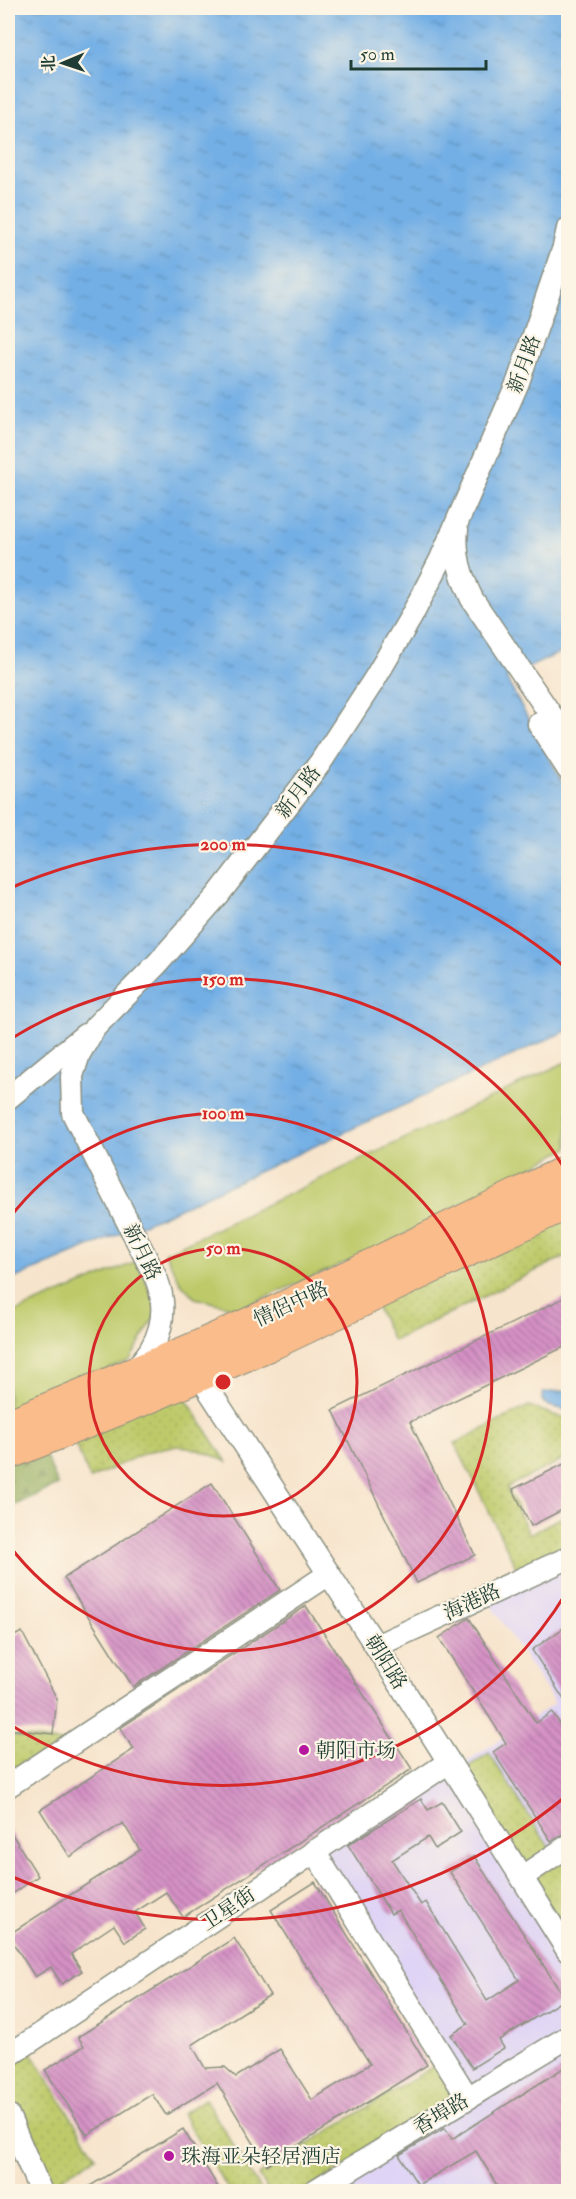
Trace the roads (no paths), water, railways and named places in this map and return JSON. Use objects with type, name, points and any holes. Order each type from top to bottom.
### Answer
[{"type":"highway","name":"情侶中路","points":[[8,1426],[263,1318],[568,1171]]},
{"type":"highway","name":"情侶中路","points":[[8,1454],[285,1337],[568,1202]]},
{"type":"street","name":"新月路","points":[[125,1377],[150,1351],[157,1338],[163,1300],[159,1286],[138,1242],[73,1113],[72,1077],[79,1054],[95,1027],[157,964],[218,895],[320,763],[374,680],[411,617],[441,559],[518,382],[564,248],[568,229]]},
{"type":"street","points":[[459,516],[456,542],[462,578],[472,599],[568,740]]},
{"type":"street","points":[[441,559],[447,578],[471,620],[568,769]]},
{"type":"street","points":[[8,1098],[95,1027]]},
{"type":"street","name":"朝阳路","points":[[199,1375],[376,1646],[568,1951]]},
{"type":"street","name":"海港路","points":[[376,1646],[568,1557]]},
{"type":"street","points":[[8,1786],[329,1574]]},
{"type":"street","name":"卫星街","points":[[8,2056],[449,1762]]},
{"type":"street","points":[[522,1877],[568,1846]]},
{"type":"street","points":[[314,1851],[468,2098]]},
{"type":"street","name":"香埠路","points":[[313,2192],[568,2037]]},
{"type":"street","points":[[8,2115],[41,2192]]},
{"type":"water","points":[[8,8],[568,8],[568,649],[506,678],[568,792],[568,1030],[162,1216],[8,1281]]},
{"type":"water","points":[[568,1391],[568,1412],[547,1405],[542,1400],[543,1393]]},
{"type":"place","name":"朝阳市场","points":[[304,1750]]},
{"type":"place","name":"珠海亚朵轻居酒店","points":[[169,2156]]}]
